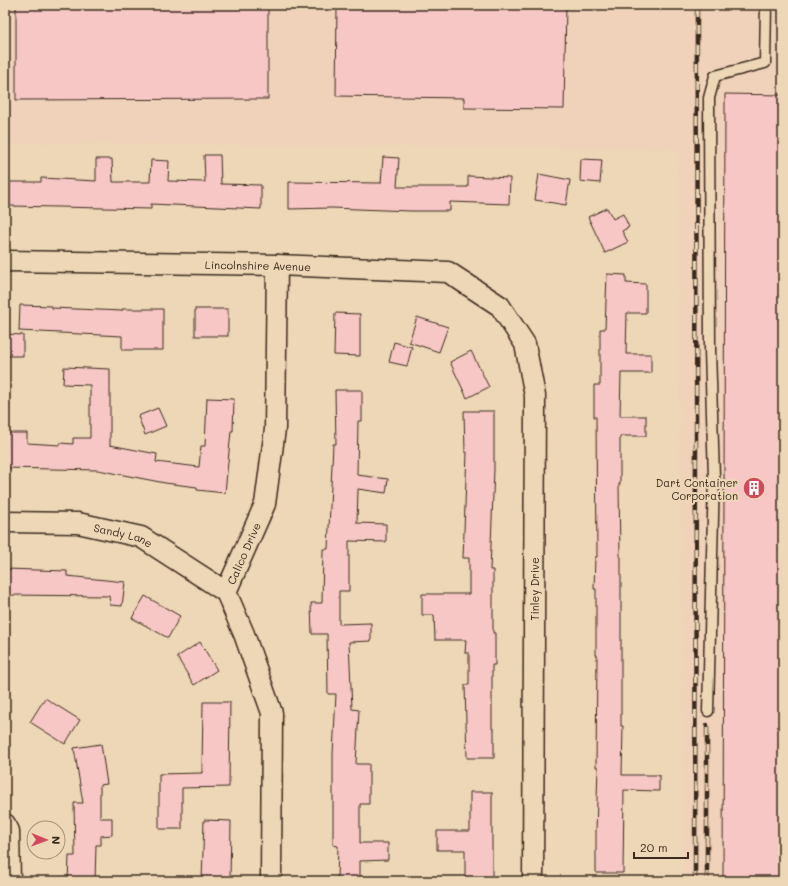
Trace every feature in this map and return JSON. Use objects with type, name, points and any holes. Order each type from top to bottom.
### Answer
[{"type":"street","name":"Lincolnshire Avenue","points":[[5,261],[277,265],[448,272],[500,306]]},
{"type":"street","name":"Calico Drive","points":[[271,881],[272,713],[244,634],[226,592],[265,504],[275,429],[277,265]]},
{"type":"street","name":"Tinley Drive","points":[[500,306],[525,344],[535,396],[533,881]]},
{"type":"street","name":"Sandy Lane","points":[[5,522],[78,523],[141,537],[226,592]]},
{"type":"street","points":[[5,824],[9,831],[10,881]]},
{"type":"lane","points":[[708,711],[714,478],[710,350],[709,98],[715,76],[765,63],[766,5]]},
{"type":"shaded area","points":[[5,5],[783,5],[783,881],[683,881],[677,149],[5,143]]},
{"type":"building","points":[[16,5],[268,5],[268,99],[16,100]]},
{"type":"building","points":[[337,5],[566,5],[564,109],[464,108],[464,98],[336,96]]},
{"type":"building","name":"Dart Container Corporation","points":[[725,94],[783,95],[783,881],[723,881]]},
{"type":"building","points":[[204,155],[220,155],[221,184],[261,185],[261,209],[151,204],[151,209],[10,206],[10,182],[41,182],[41,178],[96,181],[96,159],[112,159],[113,182],[150,182],[151,160],[169,161],[168,181],[205,182]]},
{"type":"building","points":[[383,157],[399,158],[397,187],[468,187],[468,176],[510,178],[509,204],[450,202],[450,211],[331,208],[289,209],[289,182],[381,183]]},
{"type":"building","points":[[581,159],[602,160],[600,183],[580,181]]},
{"type":"building","points":[[539,174],[570,180],[566,205],[535,200]]},
{"type":"building","points":[[607,208],[613,219],[623,214],[629,227],[622,231],[628,242],[605,253],[588,217]]},
{"type":"building","points":[[607,274],[626,275],[626,283],[646,284],[646,313],[627,313],[626,354],[651,354],[651,373],[621,373],[620,416],[646,416],[646,436],[620,436],[621,726],[623,726],[622,775],[659,775],[659,791],[624,790],[623,873],[596,873],[598,767],[596,767],[596,589],[594,589],[595,557],[597,557],[596,417],[594,417],[594,385],[600,385],[600,329],[605,329]]},
{"type":"building","points":[[20,305],[122,311],[122,309],[163,309],[163,350],[122,350],[122,336],[19,331]]},
{"type":"building","points":[[195,309],[228,309],[228,336],[195,336]]},
{"type":"building","points":[[335,313],[360,314],[360,356],[334,355]]},
{"type":"building","points":[[417,317],[448,327],[439,352],[409,342]]},
{"type":"building","points":[[6,334],[23,335],[23,356],[6,356]]},
{"type":"building","points":[[394,342],[412,347],[407,366],[389,362]]},
{"type":"building","points":[[471,351],[489,387],[467,398],[450,362]]},
{"type":"building","points":[[64,367],[110,369],[110,445],[157,454],[156,462],[199,467],[201,446],[205,446],[207,398],[234,399],[233,431],[231,431],[225,493],[197,490],[197,487],[165,483],[98,470],[6,468],[7,433],[27,433],[27,443],[60,445],[60,443],[73,444],[73,438],[90,438],[90,385],[63,384]]},
{"type":"building","points":[[335,390],[362,390],[362,421],[358,421],[357,475],[388,479],[386,493],[358,489],[357,523],[386,524],[386,542],[349,541],[349,591],[339,591],[339,624],[371,623],[371,641],[349,642],[352,709],[359,710],[356,764],[369,764],[369,804],[360,804],[360,843],[388,843],[388,860],[360,861],[360,881],[337,881],[338,846],[333,845],[333,754],[336,694],[328,694],[327,634],[312,634],[311,603],[322,603],[323,549],[328,549],[333,444],[336,444]]},
{"type":"building","points":[[158,408],[166,426],[145,435],[138,416]]},
{"type":"building","points":[[464,411],[494,411],[494,469],[490,570],[493,570],[493,633],[495,633],[495,665],[492,665],[492,729],[494,729],[494,758],[467,758],[465,685],[469,685],[469,653],[465,653],[466,640],[435,640],[434,615],[422,615],[422,594],[469,594],[469,558],[463,558],[467,452],[465,452]]},
{"type":"building","points":[[5,569],[67,571],[67,576],[125,582],[122,606],[110,605],[109,596],[5,595]]},
{"type":"building","points":[[145,596],[180,616],[168,638],[132,618]]},
{"type":"building","points":[[200,642],[217,670],[194,685],[177,657]]},
{"type":"building","points":[[45,698],[80,720],[65,744],[30,722]]},
{"type":"building","points":[[203,702],[230,702],[229,787],[182,788],[182,829],[159,829],[159,774],[202,773]]},
{"type":"building","points":[[101,744],[107,784],[100,785],[100,818],[112,818],[112,835],[101,836],[101,845],[96,845],[95,881],[68,881],[69,856],[75,856],[74,803],[83,803],[74,748]]},
{"type":"building","points":[[470,792],[492,792],[492,877],[465,877],[465,850],[437,850],[437,831],[470,831]]},
{"type":"building","points":[[204,820],[231,821],[230,881],[202,881]]},
{"type":"railway","points":[[695,881],[697,5]]},
{"type":"railway","points":[[707,725],[707,881]]},
{"type":"place","name":"Dart Container Corporation","points":[[754,488]]}]
